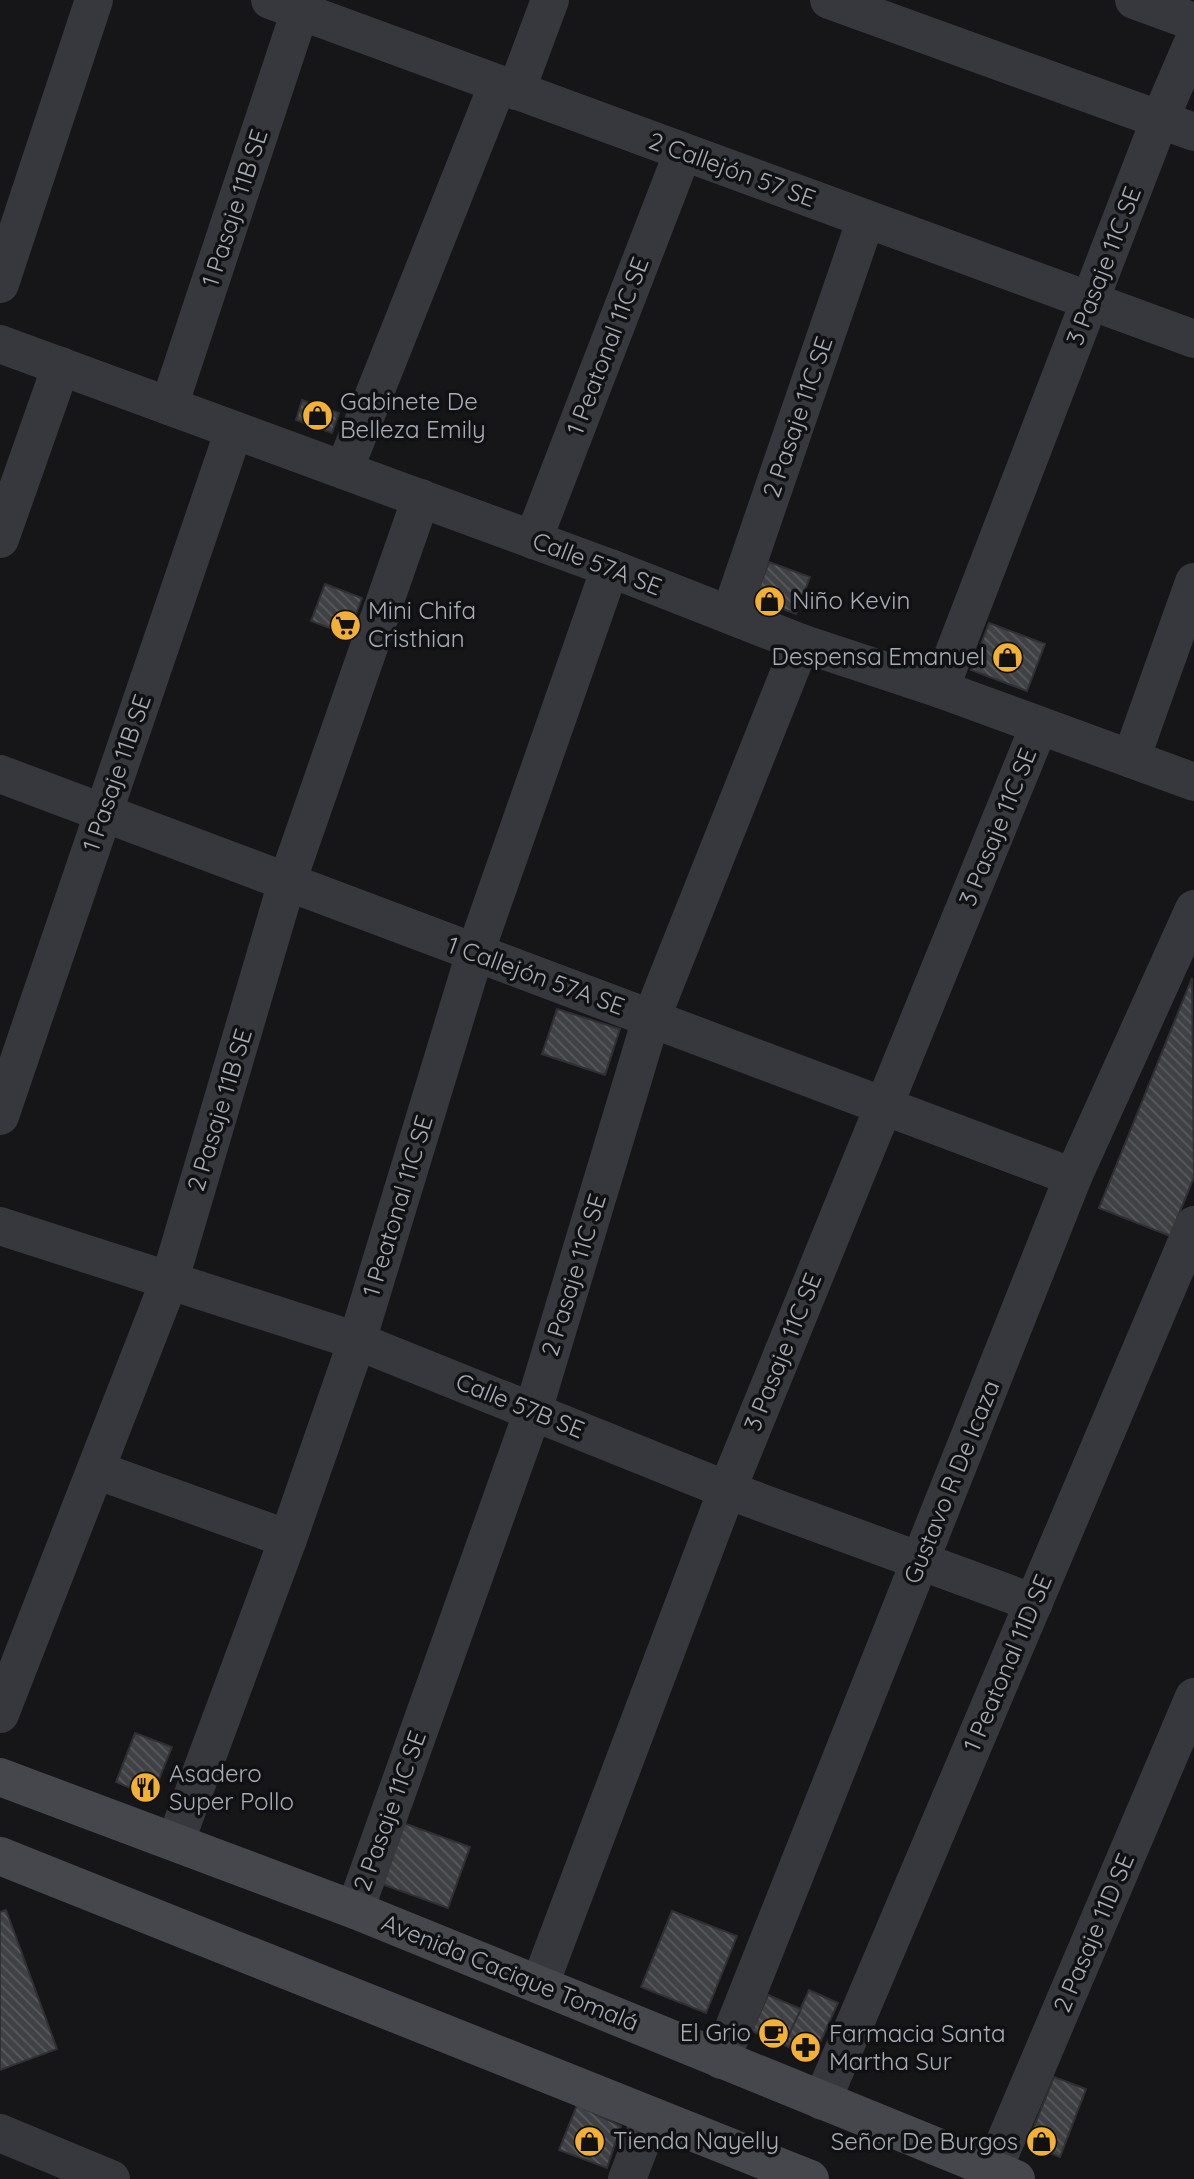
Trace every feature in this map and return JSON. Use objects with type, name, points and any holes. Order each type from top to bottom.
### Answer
[{"type":"main road","name":"Avenida Cacique Tomalá","points":[[0,1777],[176,1840],[355,1909],[1005,2174]]},
{"type":"main road","points":[[0,1857],[810,2179]]},
{"type":"street","points":[[0,284],[94,0]]},
{"type":"street","points":[[344,470],[507,87],[550,0]]},
{"type":"street","points":[[829,0],[1177,126]]},
{"type":"street","points":[[1134,0],[1194,22]]},
{"type":"street","name":"2 Callejón 57 SE","points":[[285,6],[1194,339]]},
{"type":"street","name":"1 Pasaje 11B SE","points":[[169,406],[285,6]]},
{"type":"street","name":"3 Pasaje 11C SE","points":[[940,689],[1091,301],[1177,126],[1194,40]]},
{"type":"street","name":"1 Peatonal 11C SE","points":[[533,540],[683,152]]},
{"type":"street","name":"2 Pasaje 11C SE","points":[[730,615],[866,219]]},
{"type":"street","name":"Calle 57A SE","points":[[0,344],[610,568],[801,643],[940,689],[1194,782]]},
{"type":"street","points":[[0,539],[61,366]]},
{"type":"street","name":"1 Pasaje 11B SE","points":[[0,1115],[234,430]]},
{"type":"street","name":"2 Pasaje 11B SE","points":[[0,1714],[170,1279],[287,882],[421,498]]},
{"type":"street","name":"1 Peatonal 11C SE","points":[[176,1840],[288,1538],[357,1341],[475,953],[610,568]]},
{"type":"street","points":[[1131,759],[1194,582]]},
{"type":"street","name":"2 Pasaje 11C SE","points":[[355,1909],[533,1412],[651,1018],[801,643]]},
{"type":"street","name":"3 Pasaje 11C SE","points":[[540,1984],[727,1490],[1039,726]]},
{"type":"street","name":"1 Callejón 57A SE","points":[[0,774],[1073,1177]]},
{"type":"street","name":"Gustavo R De Icaza","points":[[721,2060],[1073,1177],[1194,909]]},
{"type":"street","name":"1 Peatonal 11D SE","points":[[822,2101],[1194,1225]]},
{"type":"street","name":"Calle 57B SE","points":[[0,1226],[357,1341],[727,1490],[1034,1603]]},
{"type":"street","points":[[96,1469],[288,1538]]},
{"type":"street","name":"2 Pasaje 11D SE","points":[[1005,2174],[1194,1697]]},
{"type":"street","points":[[627,2179],[651,2117]]},
{"type":"street","points":[[0,2133],[111,2179]]},
{"type":"building","name":"Gabinete De Belleza Emily","points":[[302,400],[339,413],[332,433],[296,420]]},
{"type":"building","points":[[769,562],[810,577],[796,614],[755,598]]},
{"type":"building","points":[[325,584],[362,598],[348,635],[311,621]]},
{"type":"building","name":"Despensa Emanuel","points":[[989,623],[1045,644],[1027,691],[971,670]]},
{"type":"building","points":[[1192,978],[1194,1177],[1170,1236],[1099,1208]]},
{"type":"building","points":[[557,1009],[620,1029],[605,1075],[542,1054]]},
{"type":"building","points":[[135,1733],[172,1747],[152,1797],[116,1782]]},
{"type":"building","points":[[395,1820],[470,1847],[448,1908],[373,1881]]},
{"type":"building","points":[[6,1910],[57,2049],[0,2070],[0,1912]]},
{"type":"building","points":[[672,1911],[737,1936],[706,2013],[641,1987]]},
{"type":"building","points":[[809,1990],[838,2003],[813,2058],[784,2045]]},
{"type":"building","points":[[768,1995],[801,2009],[784,2045],[752,2031]]},
{"type":"building","points":[[1054,2077],[1086,2089],[1060,2157],[1027,2144]]},
{"type":"building","name":"Tienda Nayelly","points":[[577,2105],[621,2126],[607,2168],[559,2150]]},
{"type":"place","name":"Gabinete De Belleza Emily","points":[[317,416]]},
{"type":"place","name":"Niño Kevin","points":[[769,601]]},
{"type":"place","name":"Mini Chifa Cristhian","points":[[345,625]]},
{"type":"place","name":"Despensa Emanuel","points":[[1008,657]]},
{"type":"place","name":"Asadero Super Pollo","points":[[146,1788]]},
{"type":"place","name":"El Grio","points":[[774,2033]]},
{"type":"place","name":"Farmacia Santa Martha Sur","points":[[806,2048]]},
{"type":"place","name":"Tienda Nayelly","points":[[590,2141]]},
{"type":"place","name":"Señor De Burgos","points":[[1041,2142]]}]
